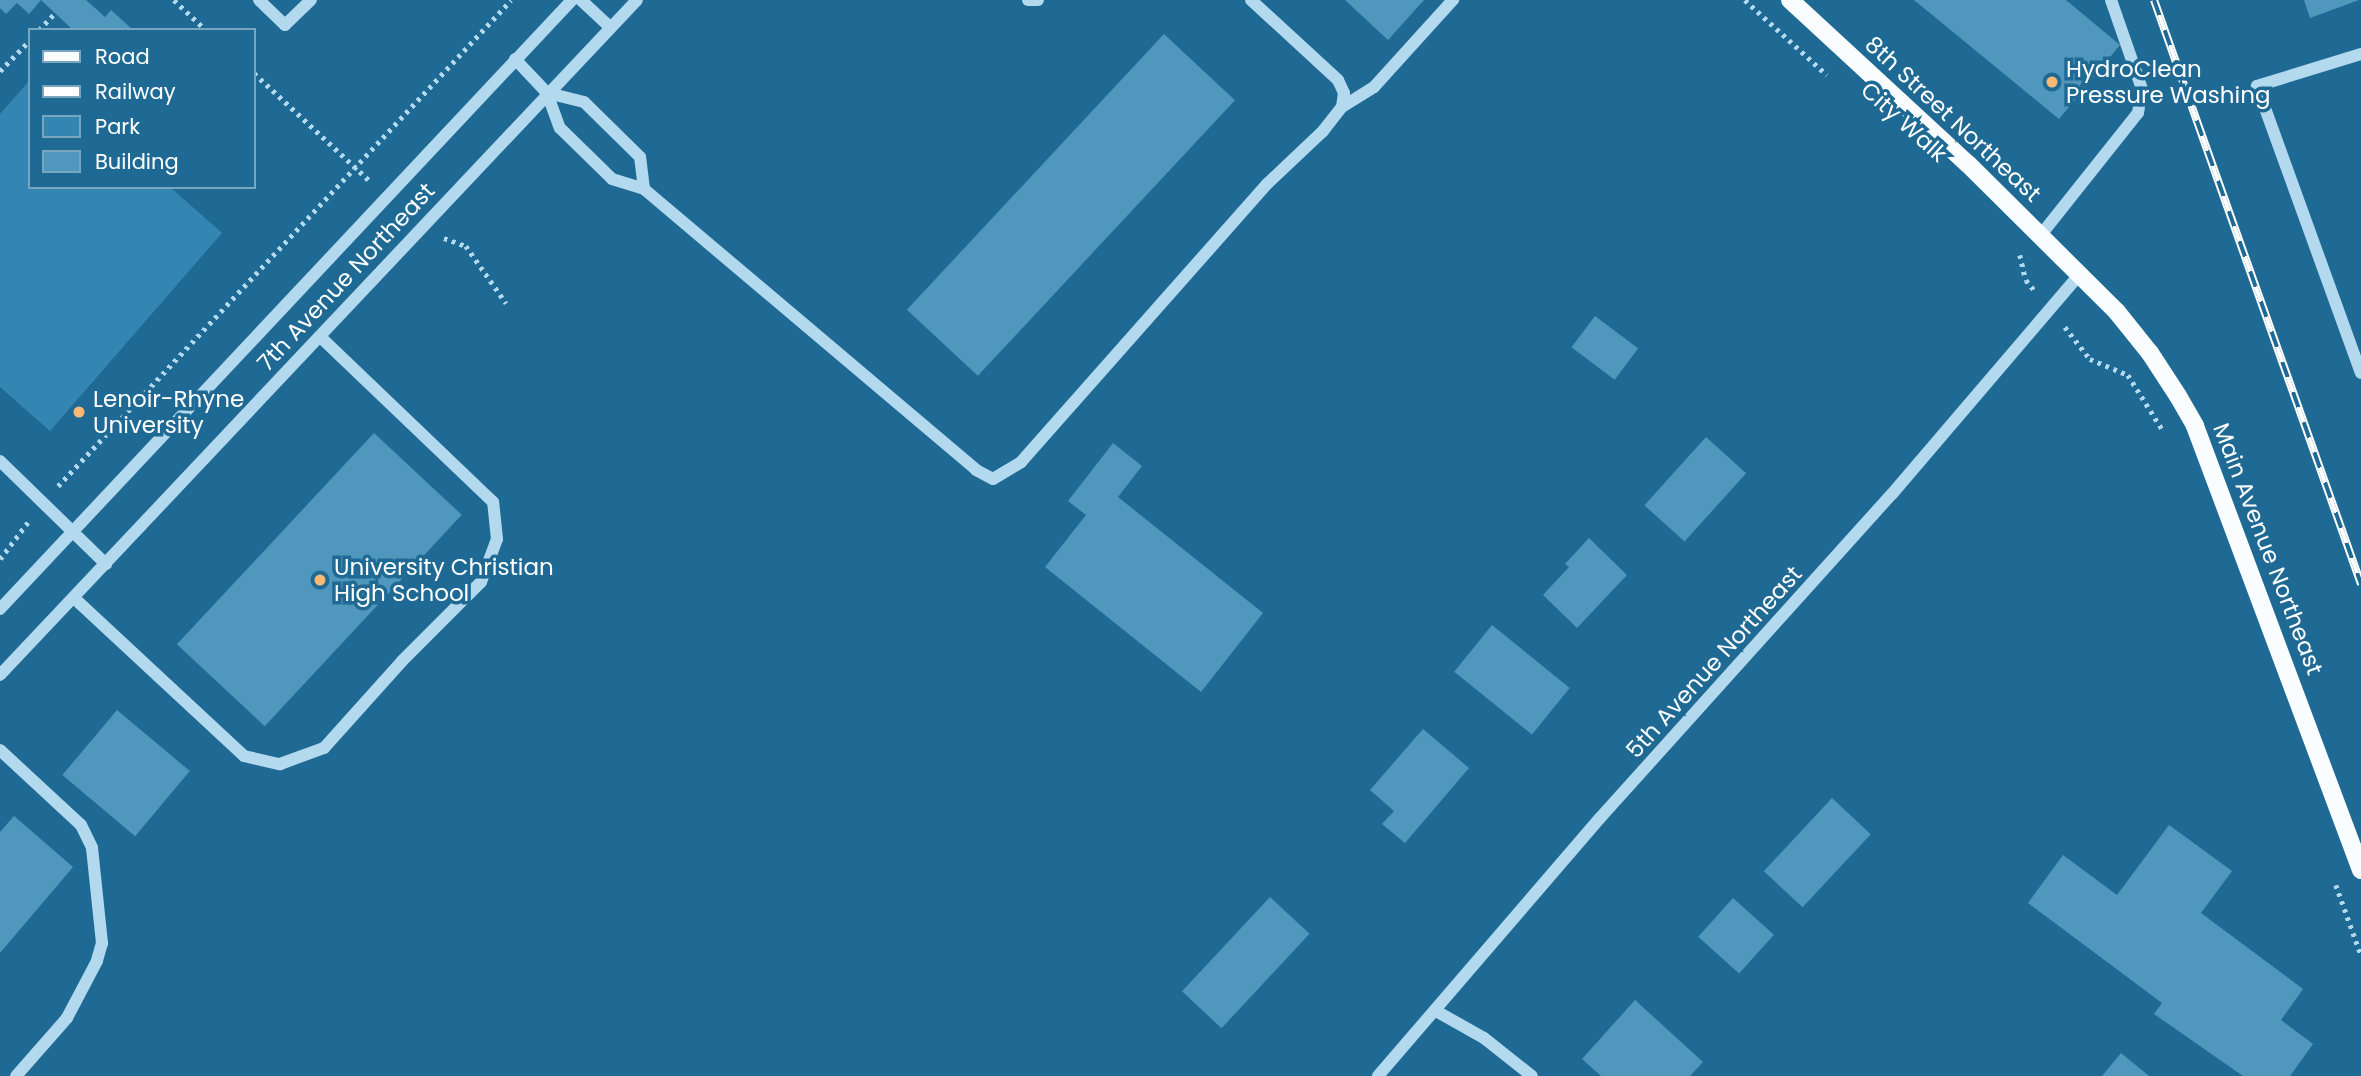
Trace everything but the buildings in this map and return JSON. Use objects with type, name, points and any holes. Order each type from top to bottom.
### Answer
[{"type":"main road","name":"8th Street Northeast","points":[[1790,0],[2080,274]]},
{"type":"main road","name":"Main Avenue Northeast","points":[[2080,274],[2117,312],[2150,353],[2195,426],[2361,870]]},
{"type":"street","points":[[259,0],[285,26],[311,0]]},
{"type":"street","name":"7th Avenue Northeast","points":[[0,609],[572,0]]},
{"type":"street","points":[[581,0],[610,27]]},
{"type":"street","name":"7th Avenue Northeast","points":[[0,675],[637,0]]},
{"type":"street","points":[[1028,0],[1038,0]]},
{"type":"street","points":[[1251,0],[1338,80],[1343,93],[1342,107]]},
{"type":"street","points":[[515,59],[547,93],[560,128],[612,179],[644,189],[976,470],[993,479],[1021,462],[1267,184],[1323,131],[1342,107],[1374,87],[1452,0]]},
{"type":"street","points":[[2040,236],[2138,113],[2142,89],[2111,0]]},
{"type":"street","points":[[2361,54],[2257,86],[2361,373]]},
{"type":"street","points":[[547,93],[584,102],[640,157],[644,189]]},
{"type":"street","name":"5th Avenue Northeast","points":[[1378,1076],[1600,818],[1892,494],[2080,274]]},
{"type":"street","points":[[74,598],[244,756],[280,764],[324,748],[402,660],[481,582],[497,539],[493,502],[319,336]]},
{"type":"street","points":[[0,461],[106,564]]},
{"type":"street","points":[[0,750],[81,825],[92,848],[103,943],[97,961],[67,1018],[16,1076]]},
{"type":"street","points":[[1436,1011],[1483,1038],[1532,1076]]},
{"type":"path","points":[[174,0],[204,28]]},
{"type":"path","points":[[0,559],[43,503],[511,0]]},
{"type":"path","name":"City Walk","points":[[1745,0],[1836,83]]},
{"type":"path","points":[[41,28],[55,13]]},
{"type":"path","points":[[1,68],[28,42]]},
{"type":"path","points":[[256,76],[354,166]]},
{"type":"path","points":[[420,228],[431,237],[450,239],[466,246],[506,303]]},
{"type":"path","points":[[2019,251],[2026,280]]},
{"type":"green space","points":[[28,82],[28,189],[172,189],[222,233],[50,431],[0,387],[0,114]]},
{"type":"railway","points":[[2154,0],[2361,584]]},
{"type":"place","name":"HydroClean Pressure Washing","points":[[2052,82]]},
{"type":"place","name":"Lenoir-Rhyne University","points":[[79,412]]},
{"type":"place","name":"University Christian High School","points":[[320,580]]}]
